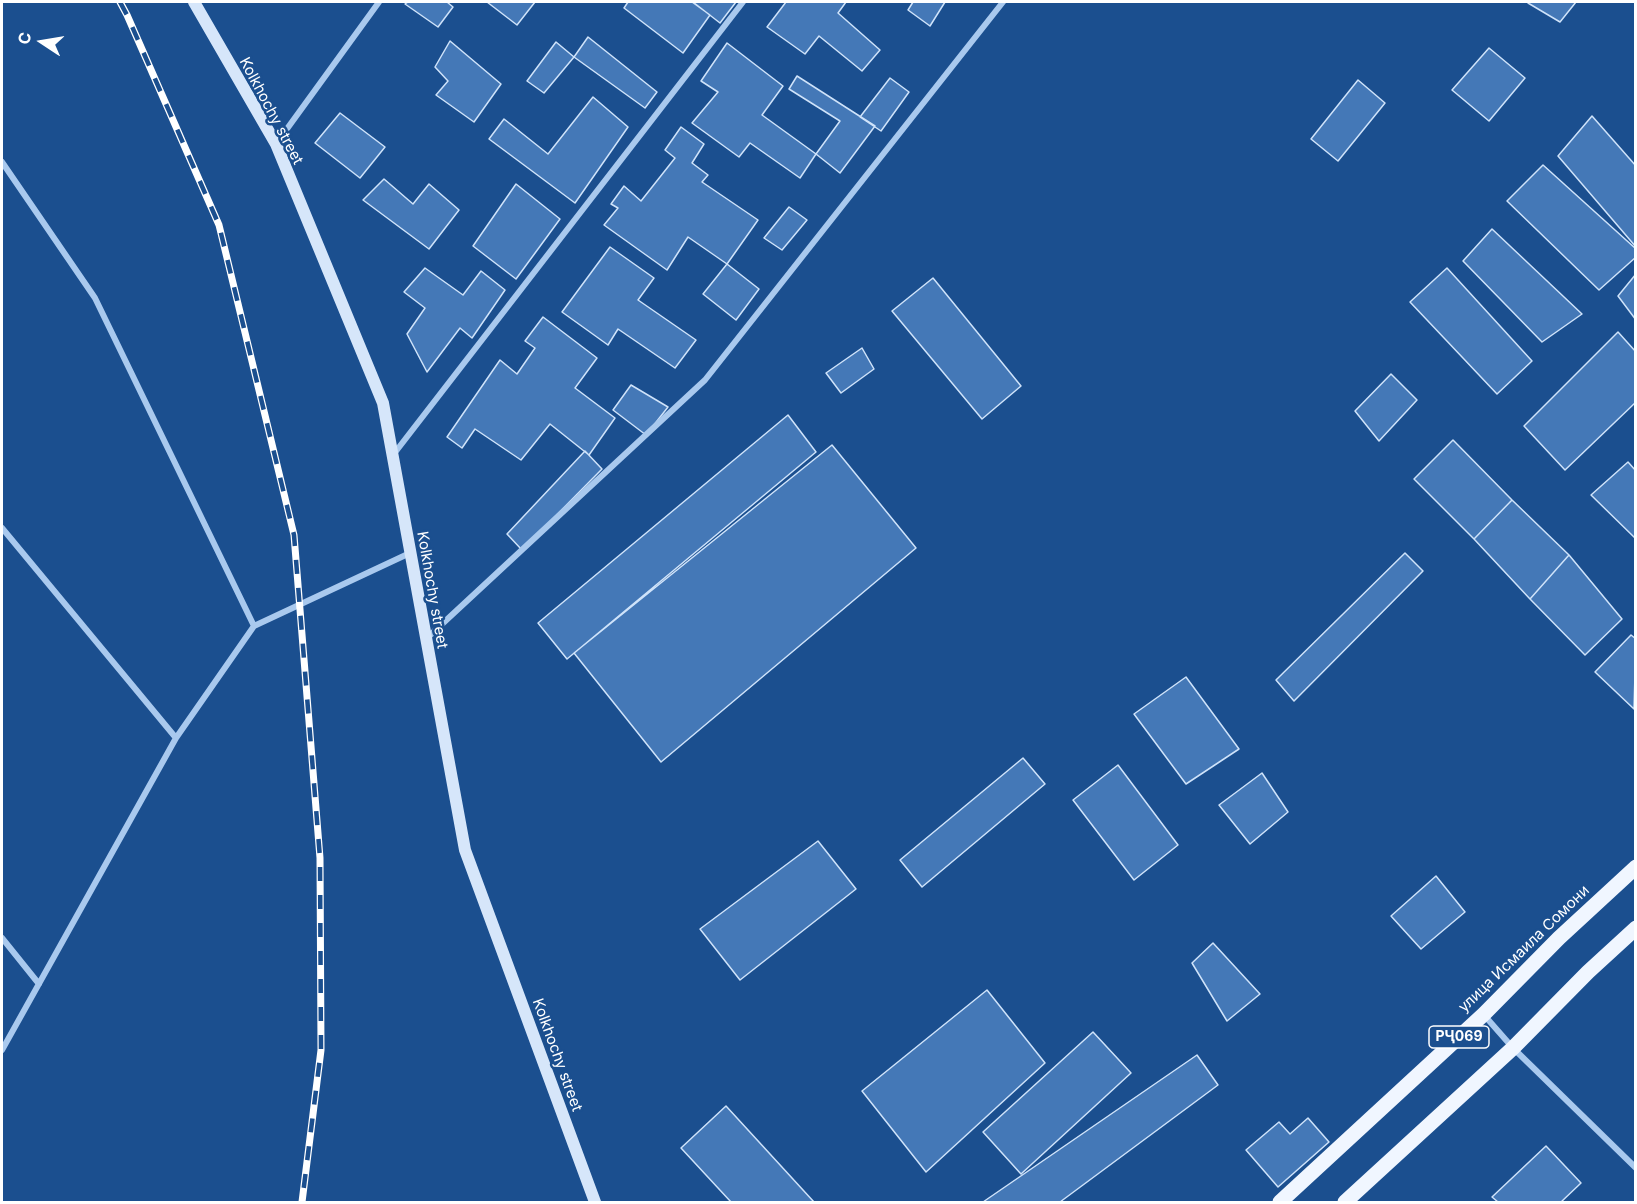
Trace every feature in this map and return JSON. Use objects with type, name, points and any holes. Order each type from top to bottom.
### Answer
[{"type":"main road","name":"Kolkhochy street","points":[[194,2],[276,144],[383,403],[465,850],[595,1203]]},
{"type":"main road","name":"улица Исмаила Сомони","points":[[1280,1203],[1484,1014],[1559,938],[1635,867]]},
{"type":"main road","name":"РҶ069","points":[[1346,1203],[1513,1048],[1635,928]]},
{"type":"street","points":[[276,144],[380,2]]},
{"type":"street","points":[[392,455],[743,2]]},
{"type":"street","points":[[426,639],[705,380],[1003,2]]},
{"type":"street","points":[[2,162],[95,298],[254,626]]},
{"type":"street","points":[[2,528],[176,738]]},
{"type":"street","points":[[2,1050],[176,738],[254,626],[411,553]]},
{"type":"street","points":[[2,938],[39,984]]},
{"type":"street","points":[[1484,1014],[1513,1048],[1635,1168]]},
{"type":"building","points":[[408,2],[447,2],[453,7],[438,27],[405,4]]},
{"type":"building","points":[[487,2],[535,2],[517,25]]},
{"type":"building","points":[[628,2],[692,2],[710,15],[683,53],[624,8]]},
{"type":"building","points":[[693,2],[736,2],[720,23]]},
{"type":"building","points":[[786,2],[846,2],[838,13],[880,50],[862,71],[819,36],[805,54],[767,27]]},
{"type":"building","points":[[913,2],[945,2],[930,26],[908,10]]},
{"type":"building","points":[[1576,2],[1560,22],[1528,3]]},
{"type":"building","points":[[588,37],[657,92],[645,108],[574,57]]},
{"type":"building","points":[[450,41],[501,84],[474,122],[436,95],[448,81],[435,67]]},
{"type":"building","points":[[556,42],[574,57],[544,93],[527,81]]},
{"type":"building","points":[[727,43],[783,86],[762,115],[816,154],[800,178],[750,143],[739,157],[692,123],[718,92],[701,81]]},
{"type":"building","points":[[1489,48],[1525,78],[1489,121],[1452,90]]},
{"type":"building","points":[[797,76],[875,126],[840,173],[816,154],[840,121],[789,89]]},
{"type":"building","points":[[890,78],[909,92],[881,131],[860,117]]},
{"type":"building","points":[[1358,80],[1385,103],[1338,161],[1311,139]]},
{"type":"building","points":[[593,97],[628,127],[575,203],[489,139],[504,119],[548,154]]},
{"type":"building","points":[[340,113],[385,147],[360,178],[315,143]]},
{"type":"building","points":[[1592,116],[1636,166],[1636,247],[1558,156]]},
{"type":"building","points":[[681,127],[704,144],[692,163],[708,175],[702,182],[758,220],[727,264],[688,237],[667,270],[604,225],[618,208],[611,204],[624,186],[641,201],[675,158],[665,150]]},
{"type":"building","points":[[1543,165],[1636,249],[1636,257],[1599,290],[1507,201]]},
{"type":"building","points":[[384,179],[413,204],[429,184],[459,210],[429,249],[363,200]]},
{"type":"building","points":[[516,184],[560,219],[516,279],[473,246]]},
{"type":"building","points":[[789,207],[807,220],[782,250],[764,238]]},
{"type":"building","points":[[1492,229],[1582,314],[1542,342],[1463,261]]},
{"type":"building","points":[[610,247],[654,278],[638,300],[696,340],[675,368],[618,329],[608,345],[562,312]]},
{"type":"building","points":[[727,264],[759,289],[736,320],[703,294]]},
{"type":"building","points":[[425,268],[463,295],[481,271],[505,290],[472,338],[460,328],[427,372],[407,334],[425,308],[404,292]]},
{"type":"building","points":[[1447,268],[1532,361],[1497,394],[1410,302]]},
{"type":"building","points":[[1636,274],[1636,320],[1618,296]]},
{"type":"building","points":[[933,278],[1021,386],[982,419],[892,311]]},
{"type":"building","points":[[543,317],[597,358],[575,388],[615,418],[589,455],[550,424],[521,460],[475,429],[462,448],[447,437],[500,360],[517,374],[535,348],[525,341]]},
{"type":"building","points":[[1618,332],[1636,352],[1636,402],[1565,470],[1524,426]]},
{"type":"building","points":[[862,348],[874,369],[841,393],[826,373]]},
{"type":"building","points":[[1391,374],[1417,400],[1379,441],[1355,411]]},
{"type":"building","points":[[631,385],[668,407],[646,435],[613,410]]},
{"type":"building","points":[[788,415],[816,452],[567,659],[538,623]]},
{"type":"building","points":[[1453,440],[1512,500],[1474,539],[1414,479]]},
{"type":"building","points":[[832,445],[916,548],[661,762],[574,653]]},
{"type":"building","points":[[585,451],[602,469],[522,550],[507,534]]},
{"type":"building","points":[[1628,462],[1636,471],[1636,539],[1591,495]]},
{"type":"building","points":[[1512,500],[1569,555],[1530,599],[1474,539]]},
{"type":"building","points":[[1405,553],[1423,571],[1294,701],[1276,680]]},
{"type":"building","points":[[1569,555],[1622,619],[1585,655],[1530,599]]},
{"type":"building","points":[[1631,635],[1636,639],[1634,709],[1595,672]]},
{"type":"building","points":[[1186,677],[1239,749],[1186,784],[1134,714]]},
{"type":"building","points":[[1023,758],[1045,784],[922,887],[900,860]]},
{"type":"building","points":[[1118,765],[1178,845],[1134,880],[1073,800]]},
{"type":"building","points":[[1262,773],[1288,812],[1250,844],[1219,805]]},
{"type":"building","points":[[818,841],[856,889],[740,980],[700,929]]},
{"type":"building","points":[[1436,876],[1465,912],[1421,949],[1391,916]]},
{"type":"building","points":[[1213,943],[1260,994],[1227,1021],[1192,963]]},
{"type":"building","points":[[987,990],[1045,1063],[926,1172],[862,1091]]},
{"type":"building","points":[[1093,1032],[1131,1073],[1021,1174],[983,1132]]},
{"type":"building","points":[[1197,1055],[1218,1085],[1060,1202],[983,1202]]},
{"type":"building","points":[[726,1106],[814,1202],[731,1202],[681,1148]]},
{"type":"building","points":[[1308,1118],[1329,1142],[1278,1187],[1246,1150],[1279,1122],[1290,1134]]},
{"type":"building","points":[[1546,1146],[1581,1183],[1561,1202],[1498,1202],[1492,1197]]},
{"type":"railway","points":[[120,2],[219,225],[294,535],[320,858],[321,1050],[302,1202]]}]
